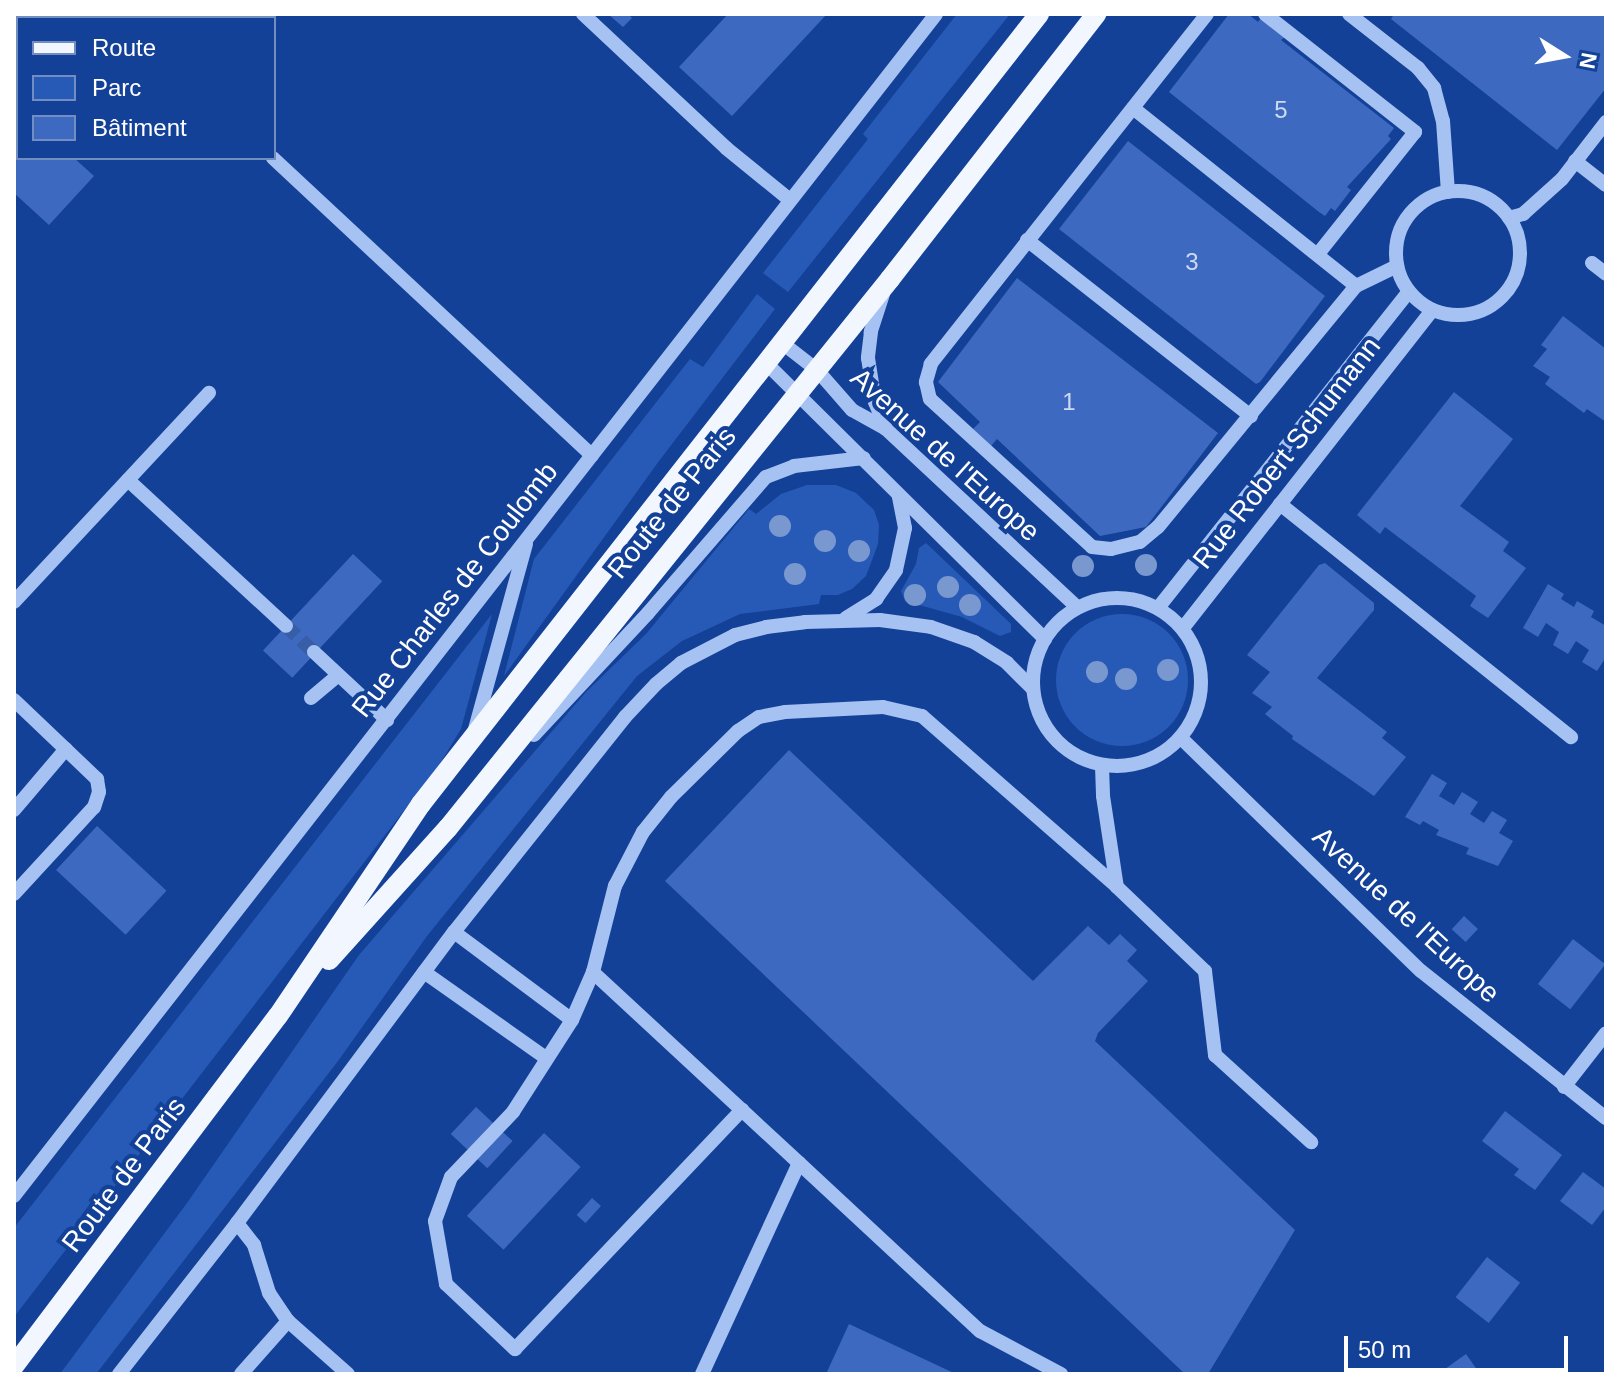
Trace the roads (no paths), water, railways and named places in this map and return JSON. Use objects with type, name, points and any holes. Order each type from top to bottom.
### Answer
[{"type":"main road","name":"Route de Paris","points":[[14,1366],[278,1016],[421,804],[1039,14]]},
{"type":"main road","name":"Route de Paris","points":[[278,1016],[448,828],[890,279],[1096,14]]},
{"type":"street","points":[[583,14],[726,148],[790,200]]},
{"type":"street","name":"Rue Charles de Coulomb","points":[[14,1196],[936,14]]},
{"type":"street","points":[[1207,14],[931,364],[926,382],[930,399],[1092,547],[1111,549],[1140,542],[1158,527],[1356,286],[1397,266]]},
{"type":"street","points":[[1265,14],[1415,132],[1318,254]]},
{"type":"street","points":[[1349,14],[1418,68],[1434,88],[1443,121],[1448,192]]},
{"type":"street","points":[[1133,108],[1356,286]]},
{"type":"street","points":[[1509,218],[1523,214],[1562,179],[1606,122]]},
{"type":"street","points":[[275,160],[592,455]]},
{"type":"street","points":[[1575,161],[1606,185]]},
{"type":"street","points":[[1448,192],[1482,196],[1509,218],[1520,256],[1513,282],[1496,302],[1472,314],[1445,314],[1432,310],[1409,291],[1397,266],[1395,251],[1403,224],[1421,203],[1448,192]]},
{"type":"street","points":[[1027,240],[1251,416]]},
{"type":"street","points":[[1592,263],[1606,274]]},
{"type":"street","points":[[886,429],[875,402],[868,358],[871,332],[890,279]]},
{"type":"street","name":"Rue Robert Schumann","points":[[1158,608],[1409,291]]},
{"type":"street","name":"Rue Robert Schumann","points":[[1183,628],[1432,310]]},
{"type":"street","name":"Avenue de l'Europe","points":[[781,342],[817,370],[852,410],[886,429],[1078,608]]},
{"type":"street","name":"Avenue de l'Europe","points":[[765,362],[1045,639]]},
{"type":"street","points":[[14,602],[209,393]]},
{"type":"street","points":[[448,828],[648,613],[766,477],[794,466],[864,458]]},
{"type":"street","points":[[128,480],[286,626]]},
{"type":"street","points":[[839,620],[876,599],[887,588],[896,570],[905,528],[897,492]]},
{"type":"street","points":[[1280,504],[1571,737]]},
{"type":"street","points":[[472,739],[528,536]]},
{"type":"street","points":[[1110,598],[1127,598],[1158,608],[1183,628],[1199,658],[1202,692],[1194,717],[1181,738],[1153,759],[1137,765],[1102,766],[1087,762],[1060,745],[1041,719],[1033,689],[1035,663],[1045,639],[1065,616],[1078,608],[1110,598]]},
{"type":"street","points":[[119,1374],[237,1223],[454,932],[656,684],[681,663],[735,635],[792,624],[839,620],[903,623],[952,634],[1007,663],[1033,689]]},
{"type":"street","points":[[314,652],[387,720]]},
{"type":"street","points":[[311,698],[337,676]]},
{"type":"street","points":[[14,700],[97,779],[99,792],[94,807],[14,894]]},
{"type":"street","points":[[742,1110],[515,1349],[446,1284],[435,1221],[451,1177],[513,1112],[572,1020],[593,972],[615,886],[643,832],[691,775],[738,731],[759,717],[785,712],[883,707],[922,716],[1117,887],[1205,971],[1215,1055],[1311,1142]]},
{"type":"street","name":"Avenue de l'Europe","points":[[1181,738],[1421,971],[1606,1118]]},
{"type":"street","points":[[14,810],[66,749]]},
{"type":"street","points":[[1102,766],[1103,796],[1117,887]]},
{"type":"street","points":[[454,932],[572,1020]]},
{"type":"street","points":[[424,972],[546,1058]]},
{"type":"street","points":[[593,972],[980,1331],[1061,1374]]},
{"type":"street","points":[[1564,1087],[1606,1033]]},
{"type":"street","points":[[702,1374],[799,1163]]},
{"type":"street","points":[[237,1223],[254,1245],[269,1293],[288,1321],[348,1374]]},
{"type":"street","points":[[241,1374],[288,1321]]},
{"type":"tunnel","points":[[286,626],[314,652]]}]
